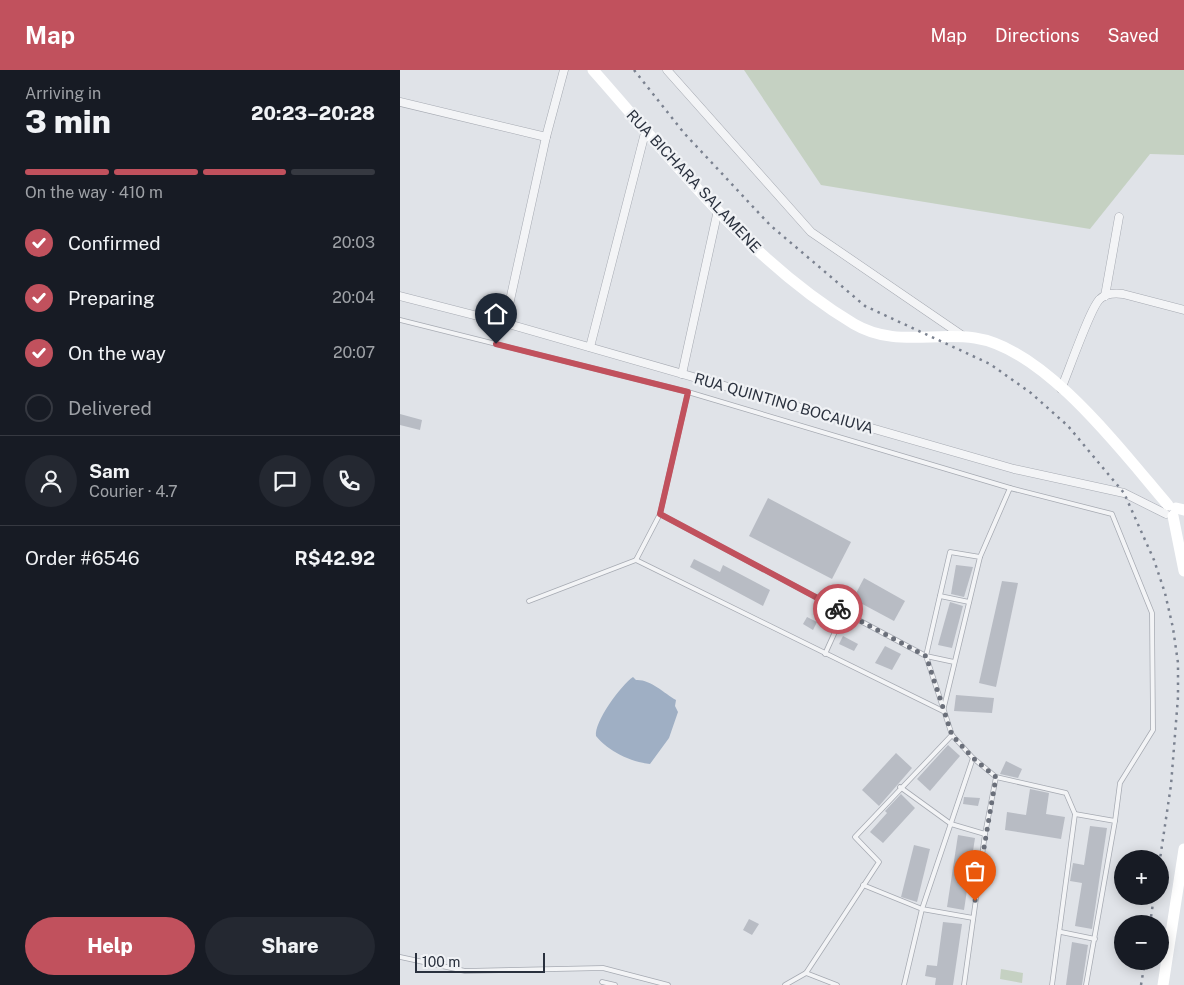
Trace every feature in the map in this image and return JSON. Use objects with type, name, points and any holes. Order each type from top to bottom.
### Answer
[{"type":"main road","name":"RUA BICHARA SALAMENE","points":[[593,70],[744,238],[803,290],[855,325],[878,336],[894,338],[963,336],[1002,345],[1028,359],[1089,413],[1174,511],[1184,571]]},
{"type":"main road","points":[[1163,985],[1181,900],[1184,850]]},
{"type":"street","points":[[505,323],[546,137],[564,70]]},
{"type":"street","points":[[667,70],[811,232],[963,336]]},
{"type":"street","points":[[400,102],[546,137]]},
{"type":"street","points":[[590,347],[646,129]]},
{"type":"street","points":[[682,374],[718,210]]},
{"type":"street","points":[[1105,296],[1119,217]]},
{"type":"street","points":[[1061,389],[1092,311],[1097,302],[1105,296],[1122,294],[1184,310]]},
{"type":"street","name":"RUA QUINTINO BOCAIUVA","points":[[400,296],[505,323],[1014,469],[1124,493],[1174,511]]},
{"type":"lane","points":[[400,320],[688,392],[1010,488],[1112,514],[1152,613],[1153,730],[1120,783],[1086,985]]},
{"type":"lane","points":[[529,602],[636,560],[660,514],[688,392]]},
{"type":"lane","points":[[943,712],[980,557],[1010,488]]},
{"type":"lane","points":[[660,514],[926,656],[954,662]]},
{"type":"lane","points":[[980,557],[950,552],[926,656],[952,735],[973,758],[996,777],[1066,793],[1076,814],[1061,932],[1052,985]]},
{"type":"lane","points":[[636,560],[943,712]]},
{"type":"lane","points":[[940,596],[969,602]]},
{"type":"lane","points":[[825,654],[844,612]]},
{"type":"lane","points":[[785,985],[806,972],[879,862],[855,837],[900,787],[952,735]]},
{"type":"lane","points":[[904,985],[922,909],[973,758]]},
{"type":"lane","points":[[964,985],[985,834],[996,777]]},
{"type":"lane","points":[[900,787],[951,824],[985,834]]},
{"type":"lane","points":[[1076,814],[1115,821]]},
{"type":"lane","points":[[862,886],[922,909],[973,918]]},
{"type":"lane","points":[[1061,932],[1095,939]]},
{"type":"lane","points":[[400,958],[465,971],[603,968],[668,985]]},
{"type":"lane","points":[[806,972],[838,985]]},
{"type":"lane","points":[[602,982],[615,985]]},
{"type":"green space","points":[[744,70],[1184,70],[1184,155],[1150,154],[1090,229],[821,185]]},
{"type":"green space","points":[[1001,969],[1023,973],[1022,983],[1000,979]]},
{"type":"water","points":[[633,677],[636,680],[652,684],[676,700],[675,706],[678,712],[669,738],[650,764],[620,755],[596,736],[599,722],[609,704]]},
{"type":"building","points":[[400,414],[422,420],[420,430],[400,425]]},
{"type":"building","points":[[768,498],[851,542],[832,579],[749,536]]},
{"type":"building","points":[[694,559],[720,572],[723,565],[770,590],[763,606],[690,567]]},
{"type":"building","points":[[956,565],[973,567],[964,597],[951,594]]},
{"type":"building","points":[[864,578],[905,601],[894,621],[853,599]]},
{"type":"building","points":[[1002,581],[1018,583],[996,687],[979,683]]},
{"type":"building","points":[[950,602],[963,606],[952,648],[938,645]]},
{"type":"building","points":[[807,617],[817,622],[813,630],[803,624]]},
{"type":"building","points":[[843,636],[858,644],[854,651],[839,644]]},
{"type":"building","points":[[885,646],[901,654],[892,670],[875,663]]},
{"type":"building","points":[[956,695],[994,698],[992,713],[954,711]]},
{"type":"building","points":[[948,745],[960,756],[930,791],[917,779]]},
{"type":"building","points":[[896,753],[912,768],[879,806],[862,790]]},
{"type":"building","points":[[1006,761],[1022,769],[1018,778],[1000,774]]},
{"type":"building","points":[[1030,789],[1049,793],[1046,814],[1065,817],[1061,839],[1005,830],[1007,812],[1026,815]]},
{"type":"building","points":[[901,794],[915,808],[883,843],[870,832],[887,813],[885,811]]},
{"type":"building","points":[[964,797],[980,798],[978,806],[963,804]]},
{"type":"building","points":[[1090,826],[1107,828],[1092,929],[1075,926],[1082,883],[1070,881],[1073,863],[1084,865]]},
{"type":"building","points":[[958,835],[975,838],[964,910],[947,907]]},
{"type":"building","points":[[914,845],[930,849],[917,902],[901,897]]},
{"type":"building","points":[[749,919],[759,924],[752,935],[743,930]]},
{"type":"building","points":[[943,922],[962,924],[953,985],[935,985],[936,978],[925,976],[927,965],[937,966]]},
{"type":"building","points":[[1072,942],[1088,945],[1082,985],[1066,985]]},
{"type":"railway","points":[[634,70],[684,133],[770,225],[865,306],[990,364],[1031,393],[1068,426],[1124,493],[1154,560],[1165,593],[1178,663],[1178,697],[1171,785],[1161,850]]},
{"type":"railway","points":[[1151,915],[1153,905]]},
{"type":"railway","points":[[1141,985],[1144,970]]},
{"type":"way so far","points":[[838,609],[926,656],[952,735],[973,758],[996,777],[975,901]]},
{"type":"route","points":[[496,344],[688,392],[660,514],[838,609]]}]
